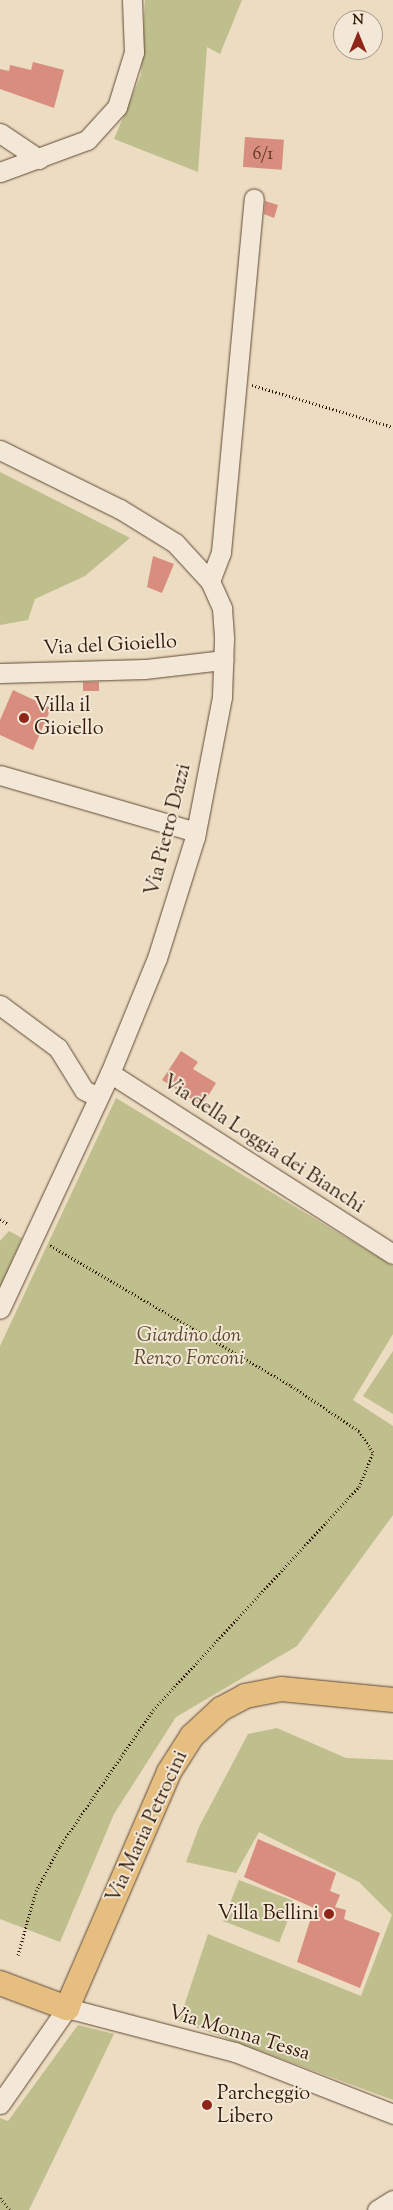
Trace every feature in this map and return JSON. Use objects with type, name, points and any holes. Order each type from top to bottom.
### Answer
[{"type":"main road","name":"Via Maria Petrocini","points":[[67,2008],[169,1772],[206,1722],[238,1700],[280,1688],[393,1700]]},
{"type":"main road","points":[[0,1983],[67,2008]]},
{"type":"street","points":[[0,172],[40,159],[87,140],[117,107],[134,52],[132,0]]},
{"type":"street","points":[[0,133],[40,159]]},
{"type":"street","points":[[210,581],[221,552],[254,199]]},
{"type":"street","name":"Via Pietro Dazzi","points":[[0,450],[168,538],[210,581],[222,608],[223,660],[222,697],[196,832],[157,958],[110,1073],[96,1096],[0,1309]]},
{"type":"street","name":"Via del Gioiello","points":[[0,673],[145,669],[223,660]]},
{"type":"street","points":[[0,775],[196,832]]},
{"type":"street","points":[[0,1005],[58,1048],[84,1090],[96,1096]]},
{"type":"street","name":"Via della Loggia dei Bianchi","points":[[110,1073],[393,1254]]},
{"type":"street","points":[[0,2104],[67,2008]]},
{"type":"street","name":"Via Monna Tessa","points":[[67,2008],[235,2052],[393,2114]]},
{"type":"street","points":[[377,2210],[393,2200]]},
{"type":"path","points":[[237,380],[392,426],[393,420]]},
{"type":"path","points":[[0,1219],[8,1224]]},
{"type":"path","points":[[18,1955],[36,1891],[60,1846],[153,1710],[359,1487],[373,1452],[359,1431],[290,1385],[32,1238]]},
{"type":"path","points":[[0,2198],[10,2210]]},
{"type":"green space","points":[[145,0],[242,0],[220,54],[207,47],[198,172],[114,139],[141,75]]},
{"type":"green space","points":[[0,472],[130,538],[85,576],[35,599],[28,620],[0,625]]},
{"type":"green space","name":"Giardino don Renzo Forconi","points":[[116,1098],[393,1266],[393,1334],[353,1400],[393,1426],[393,1515],[297,1646],[176,1717],[114,1814],[60,1942],[0,1919],[0,1346]]},
{"type":"green space","points":[[9,1231],[22,1238],[0,1287],[0,1241]]},
{"type":"green space","points":[[393,1351],[393,1414],[363,1396]]},
{"type":"green space","points":[[277,1728],[346,1758],[393,1760],[393,2100],[179,2021],[208,1934],[361,1996],[392,1915],[359,1882],[259,1832],[236,1873],[186,1862],[199,1827],[248,1734]]},
{"type":"green space","points":[[239,1880],[295,1902],[279,1943],[223,1921]]},
{"type":"green space","points":[[78,2025],[114,2034],[29,2210],[0,2210],[0,2118],[8,2121]]},
{"type":"building","points":[[33,62],[64,70],[54,108],[0,89],[0,69],[9,71],[10,65],[31,70]]},
{"type":"building","points":[[245,137],[284,140],[282,170],[243,167]]},
{"type":"building","points":[[265,201],[278,205],[274,218],[264,214]]},
{"type":"building","points":[[153,556],[174,564],[162,593],[147,587]]},
{"type":"building","points":[[83,682],[99,682],[99,691],[83,691]]},
{"type":"building","name":"Villa il Gioiello","points":[[13,690],[51,708],[33,750],[0,735],[0,720]]},
{"type":"building","points":[[181,1051],[198,1062],[193,1069],[216,1083],[202,1106],[162,1080]]},
{"type":"building","name":"Villa Bellini","points":[[258,1839],[336,1873],[330,1891],[340,1895],[335,1907],[346,1910],[344,1919],[380,1933],[360,1988],[297,1962],[314,1908],[244,1877]]},
{"type":"place","name":"Villa il Gioiello","points":[[24,718]]},
{"type":"place","name":"Villa Bellini","points":[[329,1914]]},
{"type":"place","name":"Parcheggio Libero","points":[[207,2105]]}]
